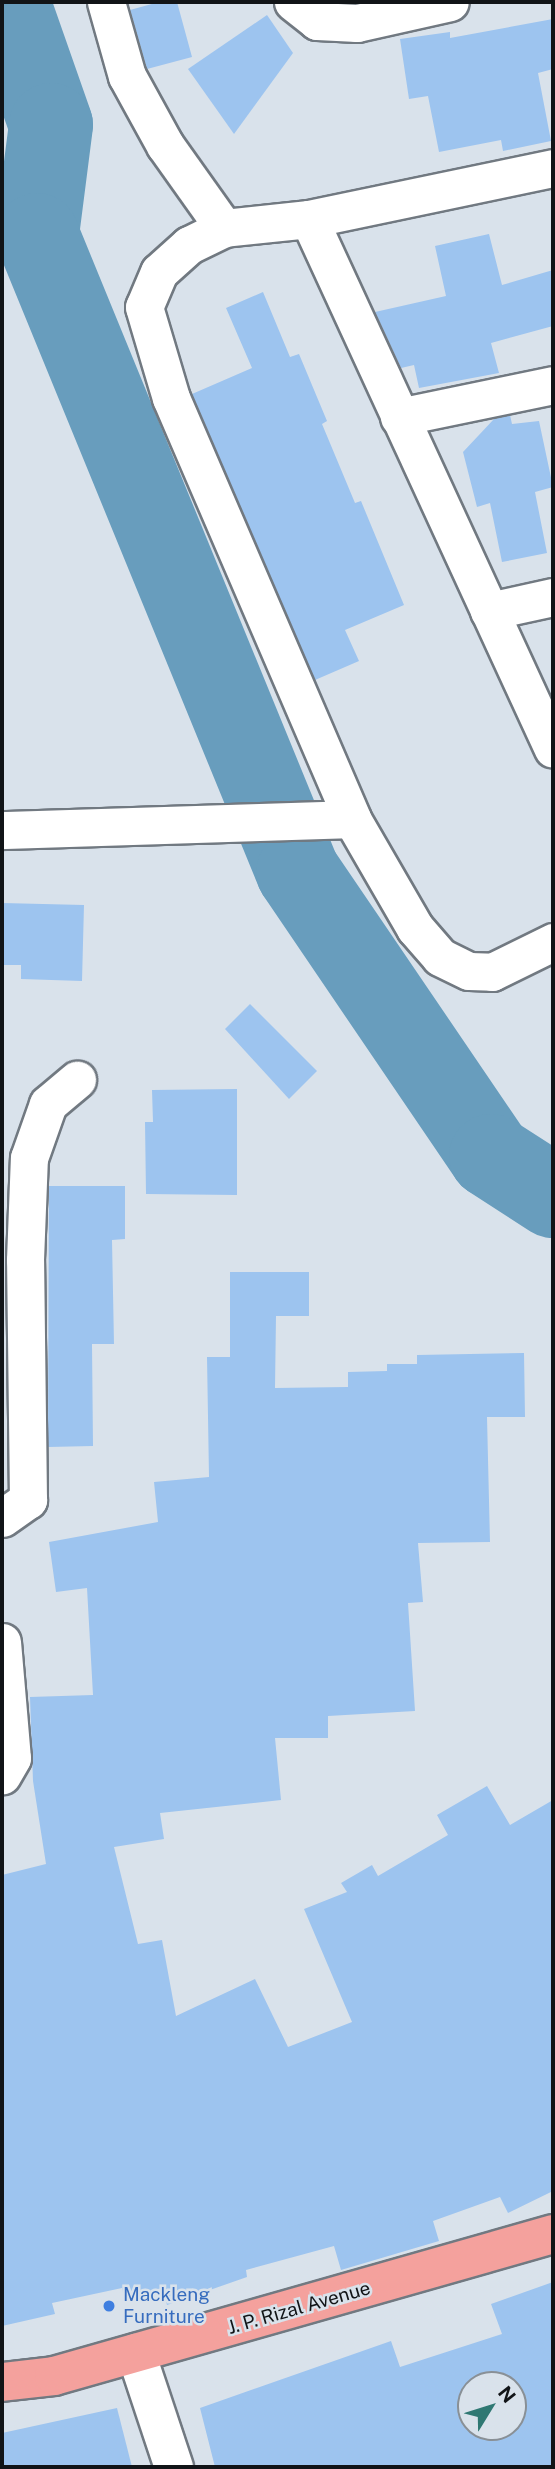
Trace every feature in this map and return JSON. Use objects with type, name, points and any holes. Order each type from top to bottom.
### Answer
[{"type":"main road","name":"J. P. Rizal Avenue","points":[[2,2382],[54,2376],[553,2234]]},
{"type":"street","points":[[106,2],[127,76],[165,145],[224,228]]},
{"type":"street","points":[[293,2],[317,21],[357,23],[450,2]]},
{"type":"street","points":[[553,168],[309,219],[224,228],[189,245],[159,272],[144,307],[151,344],[352,819],[415,928],[440,957],[469,971],[492,972],[553,942]]},
{"type":"street","points":[[309,219],[553,749]]},
{"type":"street","points":[[399,417],[553,385]]},
{"type":"street","points":[[489,611],[553,597]]},
{"type":"street","points":[[2,830],[352,819]]},
{"type":"street","points":[[2,1518],[28,1500],[25,1261],[29,1157],[48,1104],[76,1080]]},
{"type":"street","points":[[2,1643],[12,1758],[2,1775]]},
{"type":"street","points":[[136,2353],[174,2467]]},
{"type":"building","points":[[159,2],[177,2],[192,57],[147,69],[130,10]]},
{"type":"building","points":[[267,15],[293,53],[234,134],[188,69]]},
{"type":"building","points":[[553,19],[553,69],[538,73],[551,141],[503,151],[501,140],[439,152],[428,96],[409,99],[400,39],[450,32],[450,38]]},
{"type":"building","points":[[489,234],[502,285],[553,270],[553,326],[491,343],[499,373],[419,388],[414,365],[401,368],[375,312],[446,296],[435,246]]},
{"type":"building","points":[[263,292],[290,357],[299,354],[327,421],[322,424],[355,503],[361,501],[404,605],[345,630],[359,661],[315,680],[192,394],[252,368],[226,308]]},
{"type":"building","points":[[510,415],[512,424],[539,421],[553,487],[535,492],[547,553],[502,562],[490,503],[477,507],[463,452],[494,419]]},
{"type":"building","points":[[2,903],[84,905],[82,981],[21,979],[21,965],[2,965]]},
{"type":"building","points":[[250,1004],[317,1071],[289,1099],[225,1029]]},
{"type":"building","points":[[237,1089],[237,1195],[146,1194],[145,1122],[153,1122],[152,1090]]},
{"type":"building","points":[[49,1186],[125,1186],[125,1239],[112,1240],[114,1344],[92,1344],[93,1446],[48,1447]]},
{"type":"building","points":[[230,1272],[309,1272],[309,1316],[276,1316],[275,1388],[348,1387],[348,1372],[387,1371],[387,1364],[417,1364],[417,1355],[524,1353],[525,1417],[487,1417],[490,1542],[418,1543],[423,1602],[408,1603],[415,1711],[328,1716],[328,1738],[275,1738],[281,1800],[160,1813],[164,1839],[114,1847],[138,1944],[162,1940],[176,2016],[255,1979],[288,2047],[352,2022],[304,1909],[347,1892],[341,1883],[372,1865],[378,1876],[448,1835],[437,1815],[487,1786],[510,1825],[553,1800],[553,2191],[508,2213],[500,2197],[433,2221],[439,2241],[341,2270],[334,2246],[246,2270],[247,2277],[167,2305],[162,2288],[124,2297],[122,2288],[52,2303],[55,2314],[2,2326],[2,1875],[46,1864],[33,1781],[30,1697],[93,1695],[87,1588],[56,1592],[49,1542],[158,1522],[154,1482],[209,1477],[207,1357],[230,1357]]},
{"type":"building","points":[[553,2282],[553,2467],[215,2467],[200,2408],[391,2341],[400,2367],[502,2334],[491,2304]]},
{"type":"building","points":[[117,2408],[132,2467],[2,2467],[2,2433]]},
{"type":"waterway","points":[[8,2],[51,125],[37,235],[298,872],[491,1156],[553,1196]]},
{"type":"place","name":"Mackleng Furniture","points":[[109,2306]]}]
